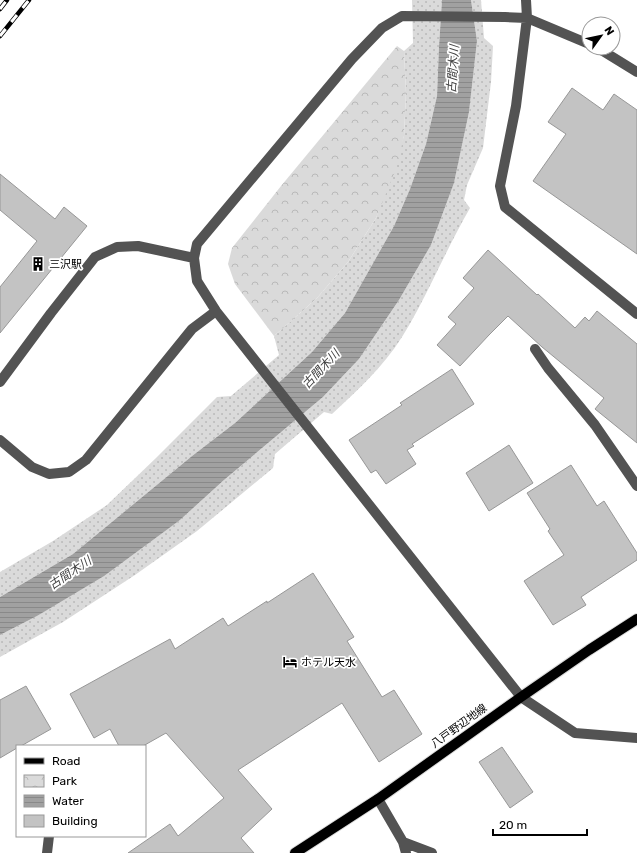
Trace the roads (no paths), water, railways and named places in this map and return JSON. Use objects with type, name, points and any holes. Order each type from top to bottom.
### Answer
[{"type":"main road","name":"八戸野辺地線","points":[[295,853],[378,799],[521,696],[637,619]]},
{"type":"street","points":[[526,0],[527,18],[516,106],[500,186],[505,207],[637,314]]},
{"type":"street","points":[[581,41],[527,18],[402,16],[382,28],[352,59],[197,244],[194,258],[197,281],[216,312],[521,696],[575,733],[637,738]]},
{"type":"street","points":[[611,56],[637,72]]},
{"type":"street","points":[[0,382],[95,257],[117,247],[138,246],[194,258]]},
{"type":"street","points":[[0,440],[32,467],[49,474],[69,472],[86,460],[192,329],[216,312]]},
{"type":"street","points":[[535,349],[548,368],[595,425],[637,486]]},
{"type":"street","points":[[378,799],[403,842],[406,853]]},
{"type":"street","points":[[47,853],[49,837]]},
{"type":"street","points":[[403,842],[432,853]]},
{"type":"water","name":"古間木川","points":[[442,0],[471,0],[477,41],[469,112],[454,183],[431,245],[399,300],[359,359],[323,397],[224,480],[180,520],[104,576],[37,616],[0,635],[0,597],[73,554],[192,456],[235,423],[312,352],[345,313],[394,226],[410,189],[426,144],[437,96]]},
{"type":"railway","points":[[0,9],[7,0]]},
{"type":"railway","points":[[0,36],[29,0]]},
{"type":"place","name":"三沢駅","points":[[38,264]]},
{"type":"place","name":"ホテル天水","points":[[290,662]]}]
